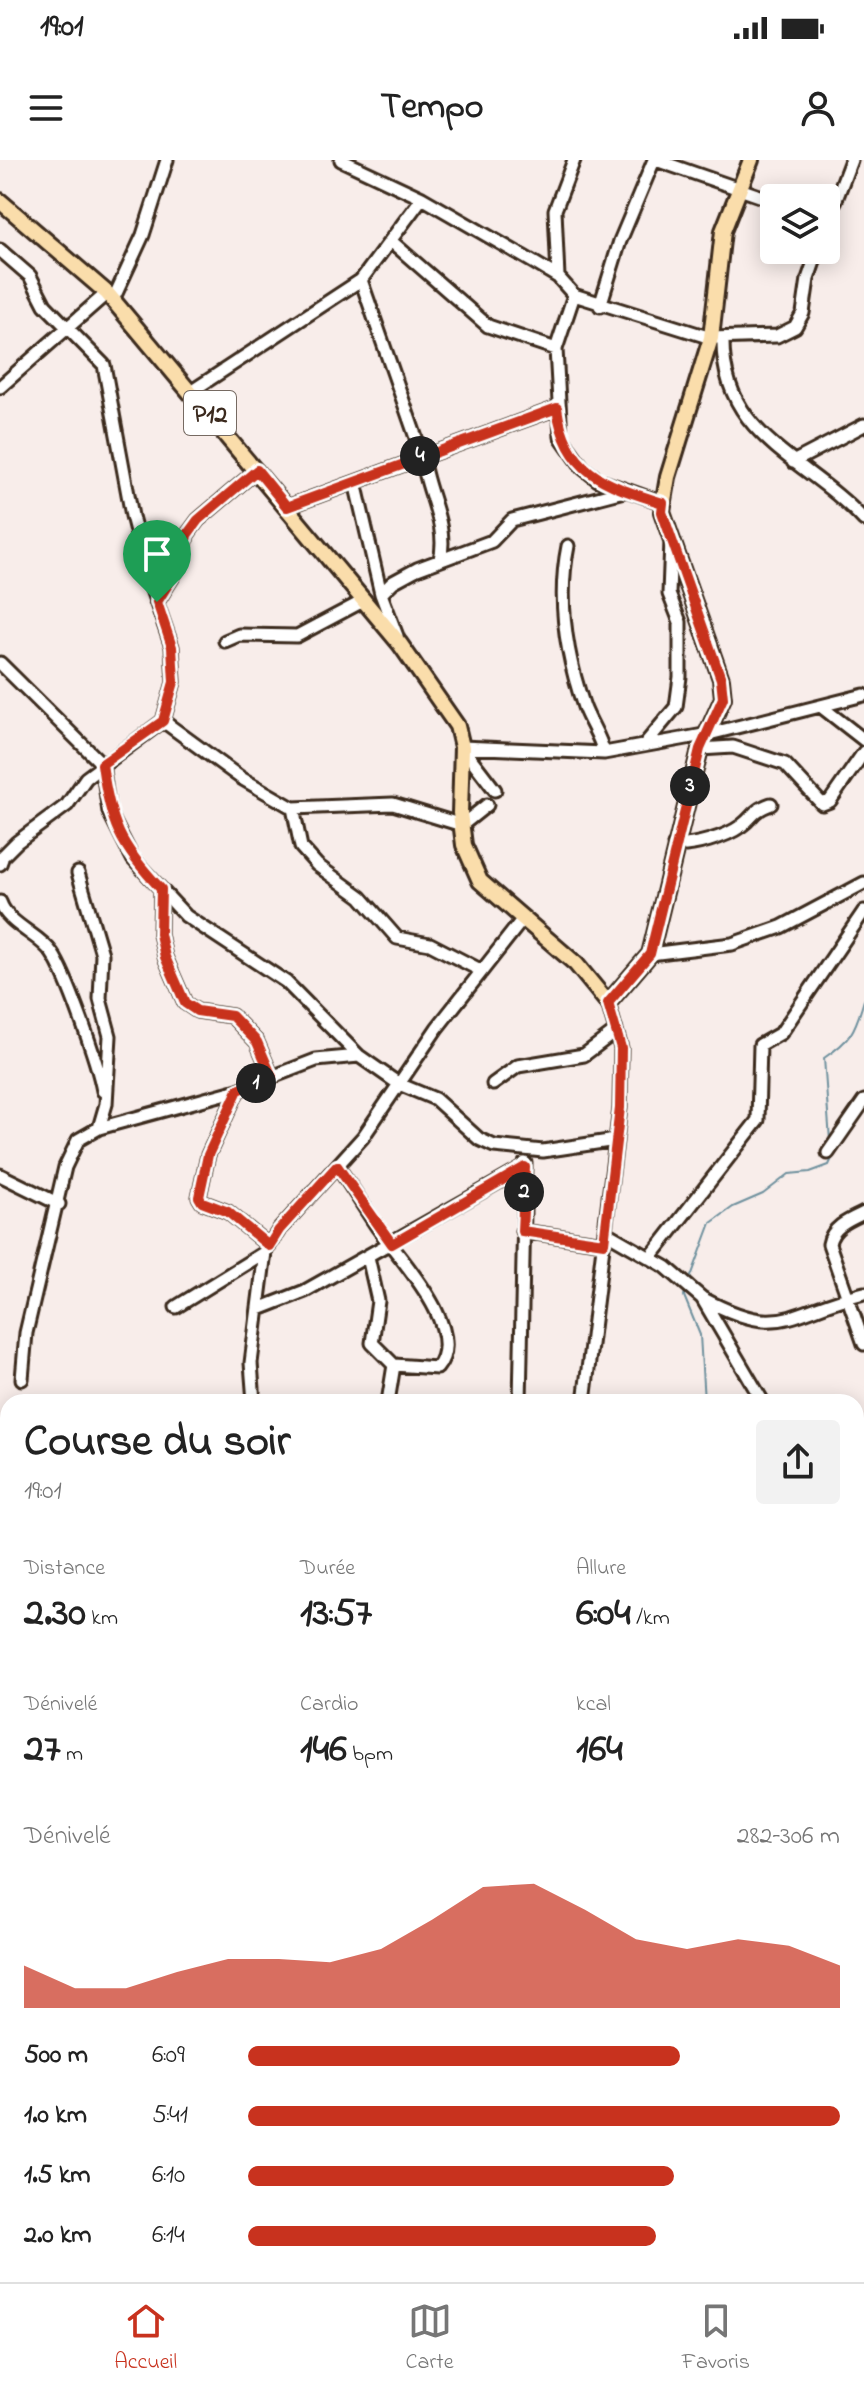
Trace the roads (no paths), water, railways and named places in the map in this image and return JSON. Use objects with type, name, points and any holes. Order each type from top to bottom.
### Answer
[{"type":"main road","points":[[608,1003],[650,954],[674,845],[700,749],[723,698],[721,679],[662,512],[668,477],[717,338],[723,231],[751,160]]},
{"type":"main road","name":"P12","points":[[0,201],[110,297],[192,391],[400,644],[457,726],[462,747],[464,845],[480,881],[576,964],[608,1003]]},
{"type":"street","points":[[0,387],[70,326],[110,297],[143,235],[167,160]]},
{"type":"street","points":[[341,160],[422,198],[558,277],[574,295],[600,306],[717,338],[777,336],[795,327],[803,313],[813,264]]},
{"type":"street","points":[[558,277],[555,210],[574,160]]},
{"type":"street","points":[[600,306],[620,241],[655,160],[760,197]]},
{"type":"street","points":[[840,187],[851,160]]},
{"type":"street","points":[[192,391],[361,280],[422,198]]},
{"type":"street","points":[[392,242],[488,326],[556,349]]},
{"type":"street","points":[[0,250],[30,276],[45,305],[70,326],[104,365],[132,516],[172,647],[174,682],[163,721],[86,778],[67,805],[17,842],[3,856],[0,864]]},
{"type":"street","points":[[361,280],[422,455],[424,478],[445,540],[440,559]]},
{"type":"street","points":[[574,295],[556,349],[557,408],[566,446],[598,480],[663,503]]},
{"type":"street","points":[[717,338],[724,371],[743,415],[793,462],[864,520]]},
{"type":"street","points":[[287,507],[557,408]]},
{"type":"street","points":[[793,462],[864,425]]},
{"type":"street","points":[[157,602],[182,562],[187,535],[198,520],[257,470]]},
{"type":"street","points":[[355,482],[381,594],[400,644]]},
{"type":"street","points":[[381,594],[393,582],[440,559],[492,541],[512,520],[624,491]]},
{"type":"street","points":[[645,745],[676,707],[680,677],[680,622],[669,594],[671,540]]},
{"type":"street","points":[[568,546],[562,574],[562,614],[578,688],[604,753]]},
{"type":"street","points":[[225,641],[239,635],[297,636],[365,600]]},
{"type":"street","points":[[0,663],[102,764],[109,812],[133,859],[186,916],[286,982],[359,1056],[399,1084],[435,1099],[479,1139],[494,1146],[526,1151],[616,1140]]},
{"type":"street","points":[[462,747],[545,754],[604,753],[709,734],[823,708],[864,695]]},
{"type":"street","points":[[823,708],[864,740]]},
{"type":"street","points":[[163,721],[241,778],[293,808],[393,804],[462,825],[487,805]]},
{"type":"street","points":[[462,747],[495,790]]},
{"type":"street","points":[[700,749],[733,747],[785,764],[822,804],[830,801],[864,752]]},
{"type":"street","points":[[674,845],[688,847],[735,829],[753,811],[771,804]]},
{"type":"street","points":[[293,808],[301,847],[317,865],[361,897],[397,938],[430,944],[482,971]]},
{"type":"street","points":[[78,873],[102,954],[100,999],[110,1036],[106,1104],[99,1128]]},
{"type":"street","points":[[650,954],[732,944],[781,927],[864,883]]},
{"type":"street","points":[[161,889],[160,934],[165,957],[185,1003],[197,1011],[232,1016],[257,1042],[272,1077]]},
{"type":"street","points":[[0,904],[50,950],[64,974],[106,1104]]},
{"type":"street","points":[[650,1258],[758,1120],[760,1045],[781,1033],[864,911]]},
{"type":"street","points":[[253,1394],[251,1363],[267,1249],[279,1230],[363,1137],[522,920]]},
{"type":"street","points":[[585,1394],[616,1140],[621,1048],[608,1003]]},
{"type":"street","points":[[493,1084],[518,1066],[584,1055],[616,1031]]},
{"type":"street","points":[[22,1379],[26,1333],[59,1204],[65,1167],[78,1140],[99,1128],[238,1090],[316,1060],[359,1056]]},
{"type":"street","points":[[238,1090],[208,1155],[199,1197],[202,1202],[228,1212],[267,1249]]},
{"type":"street","points":[[828,1153],[864,1101]]},
{"type":"street","points":[[520,1394],[526,1151]]},
{"type":"street","points":[[337,1166],[424,1289],[441,1322],[445,1342],[440,1366],[433,1370],[394,1365],[372,1343],[378,1301],[368,1257]]},
{"type":"street","points":[[259,1309],[305,1291],[525,1167]]},
{"type":"street","points":[[0,1175],[59,1204]]},
{"type":"street","points":[[864,1213],[831,1234],[832,1257],[864,1344]]},
{"type":"street","points":[[522,1231],[605,1238],[650,1258],[702,1298],[736,1316],[763,1322],[783,1321],[864,1293]]},
{"type":"street","points":[[176,1307],[267,1249]]},
{"type":"street","points":[[702,1298],[758,1394]]},
{"type":"street","points":[[389,1394],[394,1365]]},
{"type":"waterway","points":[[830,1141],[824,1058],[851,1034],[864,1000]]},
{"type":"waterway","points":[[689,1282],[711,1223],[733,1207],[763,1194],[789,1174],[810,1172],[829,1165],[834,1154]]},
{"type":"waterway","points":[[685,1291],[684,1296],[700,1335],[704,1394]]}]
